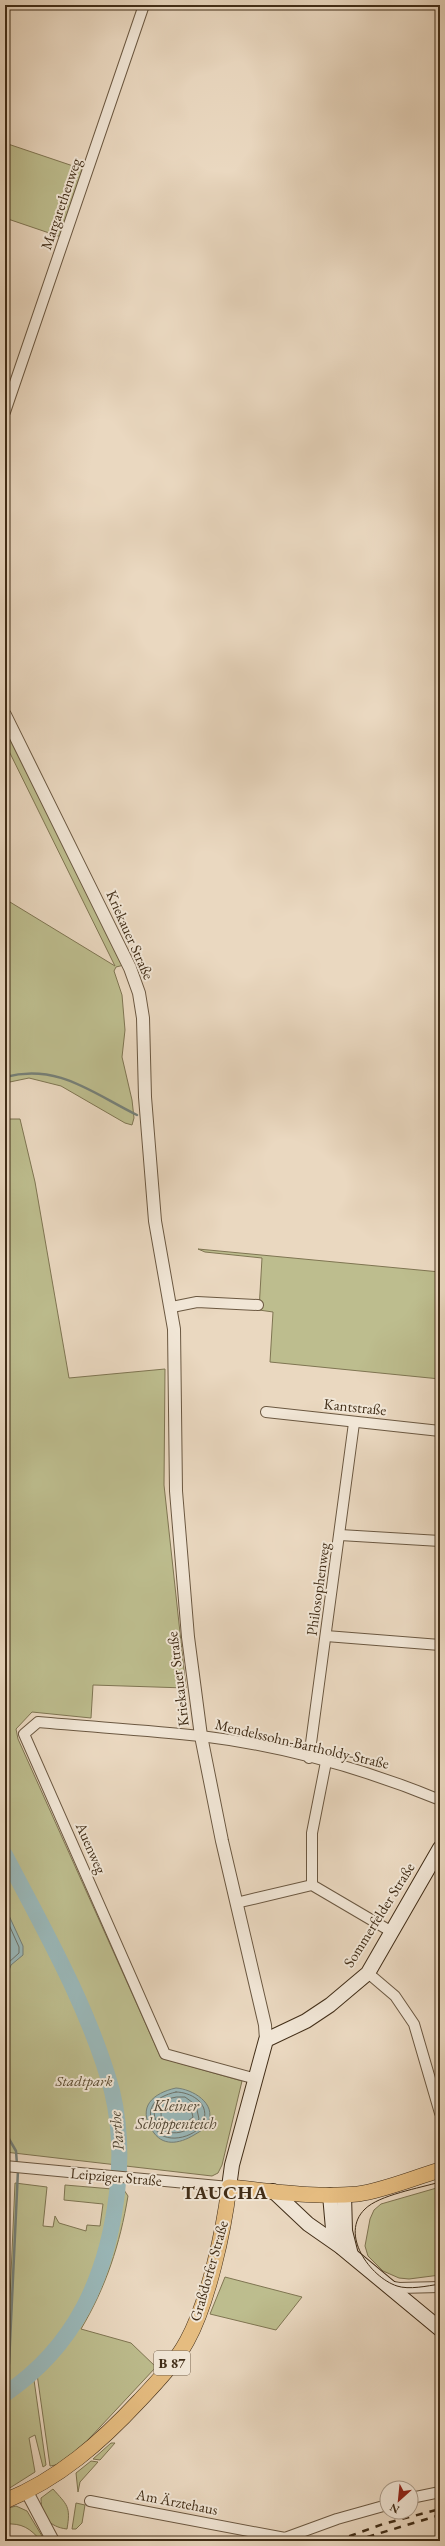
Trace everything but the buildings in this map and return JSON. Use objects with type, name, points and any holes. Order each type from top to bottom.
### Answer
[{"type":"main road","name":"Sommerfelder Straße","points":[[266,2040],[300,2024],[330,2006],[368,1973],[440,1848]]},
{"type":"main road","points":[[229,2187],[232,2165],[266,2040]]},
{"type":"main road","name":"Leipziger Straße","points":[[229,2187],[337,2195],[372,2191],[440,2170]]},
{"type":"main road","name":"Graßdorfer Straße","points":[[27,2492],[78,2460],[113,2429],[152,2388],[182,2349],[204,2298],[226,2214],[229,2187]]},
{"type":"main road","points":[[274,2191],[308,2224],[346,2251],[440,2329]]},
{"type":"main road","points":[[337,2195],[334,2234],[346,2251]]},
{"type":"main road","name":"B 87","points":[[5,2500],[27,2492]]},
{"type":"street","name":"Margarethenweg","points":[[5,412],[144,5]]},
{"type":"street","name":"Kriekauer Straße","points":[[5,714],[117,941],[139,993],[143,1018],[144,1097],[155,1221],[172,1307],[176,1369],[176,1491],[188,1636],[201,1736],[236,1903],[265,2025],[266,2040]]},
{"type":"street","points":[[172,1307],[197,1302],[258,1305]]},
{"type":"street","name":"Kantstraße","points":[[266,1412],[354,1423],[440,1431]]},
{"type":"street","name":"Philosophenweg","points":[[309,1758],[354,1423]]},
{"type":"street","points":[[340,1535],[440,1541]]},
{"type":"street","points":[[326,1636],[440,1645]]},
{"type":"street","name":"Auenweg","points":[[201,1736],[38,1722],[24,1734],[165,2054],[256,2079]]},
{"type":"street","name":"Mendelssohn-Bartholdy-Straße","points":[[201,1736],[326,1762],[392,1781],[440,1800]]},
{"type":"street","points":[[312,1885],[312,1833],[315,1806],[326,1762]]},
{"type":"street","points":[[236,1903],[312,1885],[392,1932]]},
{"type":"street","points":[[368,1973],[395,1996],[414,2024],[440,2113]]},
{"type":"street","name":"Leipziger Straße","points":[[5,2166],[229,2187]]},
{"type":"street","points":[[387,2286],[399,2288],[440,2287]]},
{"type":"street","points":[[27,2492],[53,2541]]},
{"type":"street","points":[[419,2496],[440,2492]]},
{"type":"street","name":"Am Ärztehaus","points":[[90,2501],[288,2538],[336,2519],[379,2507]]},
{"type":"green space","points":[[5,143],[85,170],[61,237],[5,218]]},
{"type":"green space","points":[[5,724],[124,965],[116,967],[114,971],[122,995],[125,1030],[122,1057],[132,1100],[134,1118],[132,1125],[125,1123],[61,1086],[29,1078],[5,1083],[5,899],[115,966],[5,743]]},
{"type":"green space","name":"Stadtpark","points":[[5,1119],[20,1119],[35,1182],[69,1378],[165,1369],[164,1485],[186,1688],[93,1685],[91,1718],[32,1712],[16,1729],[18,1739],[161,2058],[242,2081],[222,2165],[218,2173],[212,2176],[5,2152]]},
{"type":"green space","points":[[198,1249],[440,1272],[440,1379],[270,1362],[273,1312],[259,1310],[262,1258],[205,1252]]},
{"type":"green space","points":[[15,2183],[47,2187],[43,2226],[53,2227],[55,2216],[59,2223],[86,2231],[87,2225],[100,2226],[103,2204],[64,2200],[65,2185],[124,2190],[128,2196],[125,2214],[111,2265],[98,2297],[81,2329],[131,2343],[156,2367],[73,2456],[61,2464],[50,2466],[37,2374],[30,2376],[5,2397],[5,2320],[9,2320]]},
{"type":"green space","points":[[440,2187],[440,2275],[409,2279],[399,2278],[383,2271],[368,2256],[365,2246],[370,2219],[374,2210],[381,2204]]},
{"type":"green space","points":[[225,2277],[302,2297],[276,2330],[210,2314]]},
{"type":"green space","points":[[34,2380],[46,2465],[43,2467],[35,2435],[29,2438],[35,2472],[5,2491],[5,2400]]},
{"type":"green space","points":[[111,2443],[115,2443],[100,2460],[93,2459]]},
{"type":"green space","points":[[91,2461],[98,2462],[80,2482],[78,2492],[76,2473]]},
{"type":"green space","points":[[53,2489],[67,2506],[67,2529],[55,2526],[47,2520],[44,2515],[41,2498]]},
{"type":"green space","points":[[76,2503],[85,2505],[82,2523],[76,2529],[72,2529]]},
{"type":"green space","points":[[16,2506],[27,2511],[45,2541],[41,2541],[25,2527],[16,2524],[5,2524],[5,2509]]},
{"type":"water","points":[[5,1907],[23,1946],[23,1955],[11,1965],[5,1981]]},
{"type":"water","name":"Kleiner Schöppenteich","points":[[176,2088],[189,2091],[201,2098],[209,2109],[210,2116],[204,2129],[183,2140],[171,2142],[161,2139],[156,2135],[148,2122],[146,2114],[147,2108],[154,2097],[160,2093]]},
{"type":"waterway","points":[[5,1077],[24,1074],[42,1074],[58,1077],[74,1082],[137,1115]]},
{"type":"waterway","name":"Parthe","points":[[5,1855],[65,1970],[79,2000],[103,2061],[115,2104],[119,2155],[117,2193],[112,2223],[105,2253],[96,2280],[84,2307],[69,2331],[51,2354],[30,2375],[5,2394]]},
{"type":"waterway","points":[[5,2132],[16,2151],[17,2165]]},
{"type":"waterway","points":[[5,2369],[9,2364],[18,2170]]},
{"type":"tram line","points":[[440,2182],[411,2189],[371,2204],[365,2209],[358,2219],[355,2230],[361,2254],[377,2274],[387,2281],[397,2286],[407,2288],[440,2284]]},
{"type":"railway","points":[[336,2541],[383,2524],[440,2509]]},
{"type":"railway","points":[[354,2541],[440,2515]]},
{"type":"district","name":"TAUCHA","points":[[225,2192]]}]
